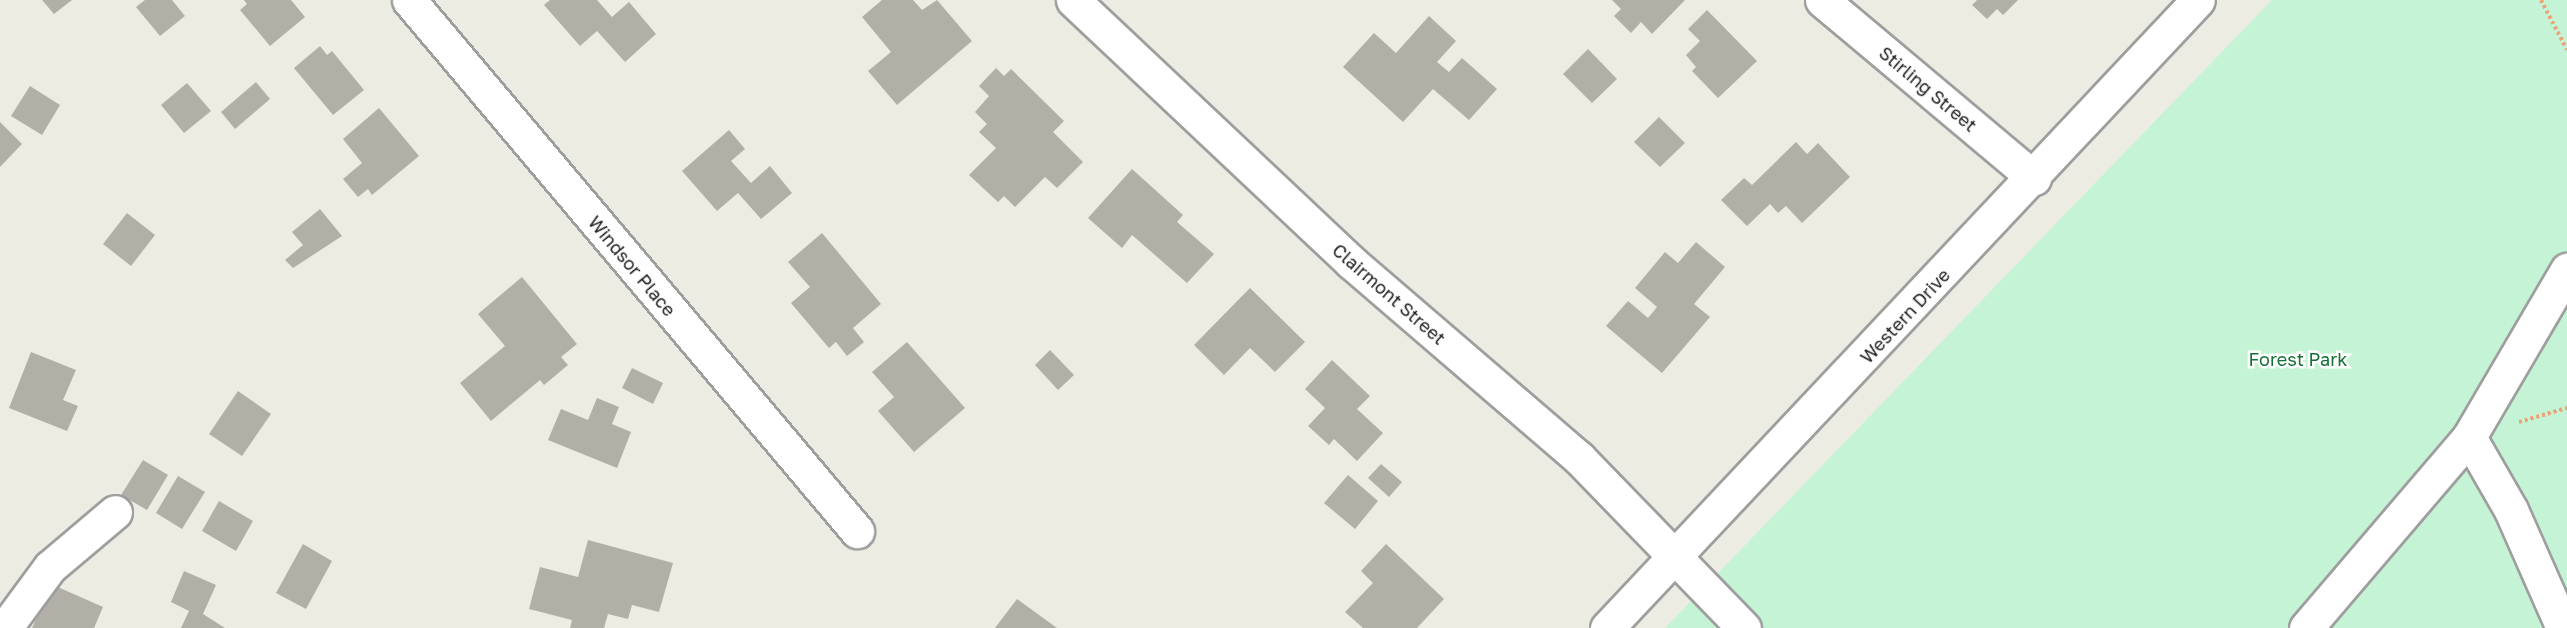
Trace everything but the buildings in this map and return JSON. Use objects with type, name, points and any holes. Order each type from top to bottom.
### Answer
[{"type":"street","name":"Windsor Place","points":[[409,0],[857,531]]},
{"type":"street","name":"Clairmont Street","points":[[1073,0],[1351,262],[1579,458],[1677,556],[1744,628]]},
{"type":"street","name":"Stirling Street","points":[[1822,0],[2034,178]]},
{"type":"street","name":"Western Drive","points":[[1607,628],[2034,178],[2198,0]]},
{"type":"street","points":[[2306,628],[2469,437],[2567,270]]},
{"type":"street","points":[[2469,437],[2511,510],[2563,628]]},
{"type":"street","points":[[4,628],[50,567],[115,512]]},
{"type":"path","points":[[2541,0],[2567,50]]},
{"type":"green space","name":"Forest Park","points":[[2272,0],[2567,0],[2567,628],[1665,628]]}]
